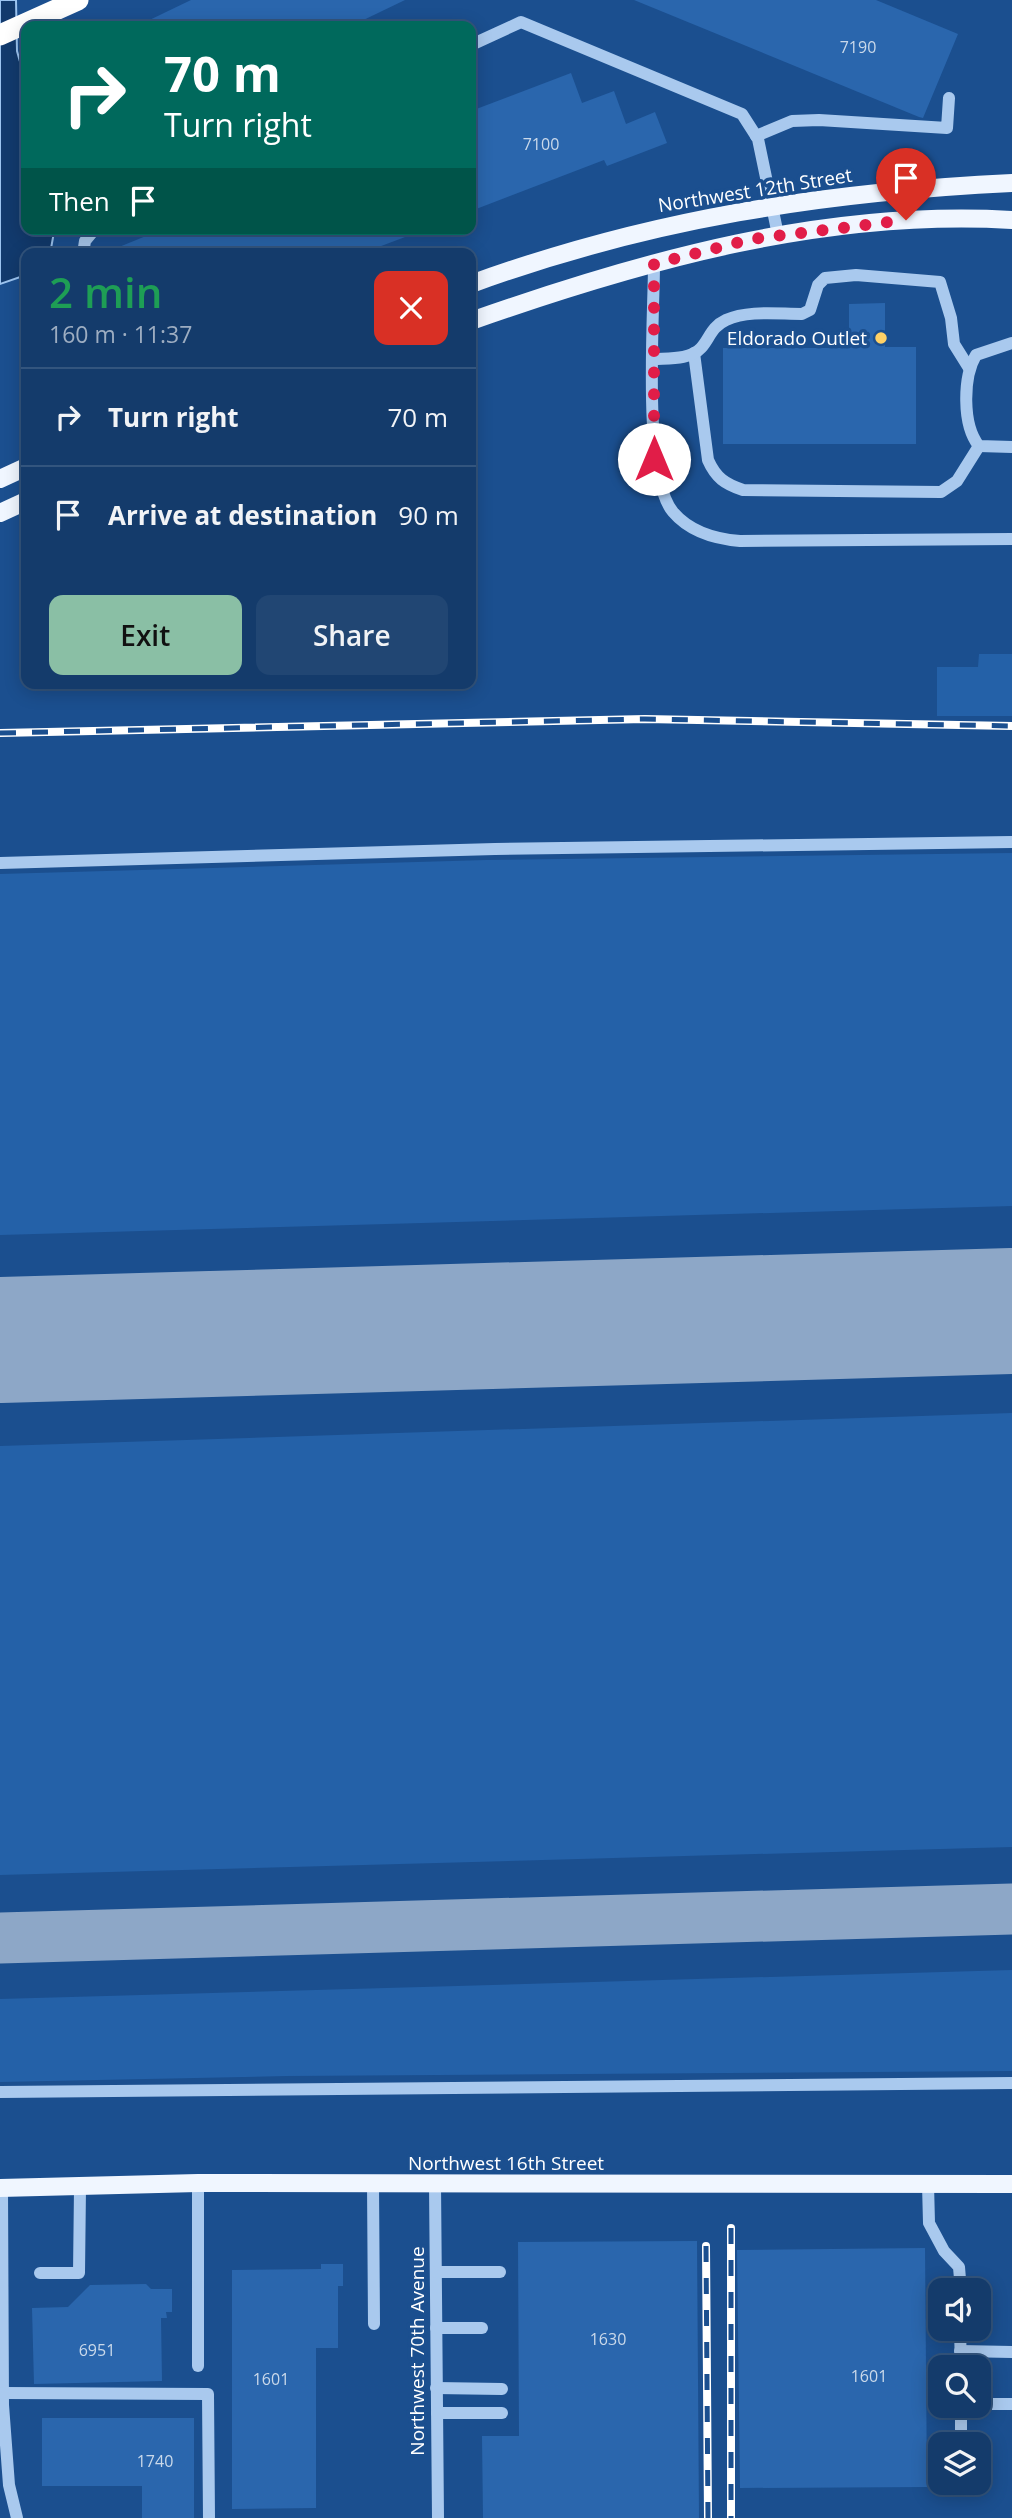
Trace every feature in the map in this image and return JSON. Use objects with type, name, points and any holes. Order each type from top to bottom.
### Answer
[{"type":"highway","points":[[27,21],[67,0]]},
{"type":"highway","points":[[44,13],[78,0]]},
{"type":"highway","points":[[0,34],[21,24]]},
{"type":"main road","name":"Northwest 12th Street","points":[[476,282],[535,261],[705,216],[880,192],[1012,183]]},
{"type":"main road","points":[[476,319],[575,284],[778,235],[906,220],[1012,220]]},
{"type":"main road","points":[[0,479],[21,469]]},
{"type":"main road","points":[[0,513],[21,503]]},
{"type":"main road","name":"Northwest 16th Street","points":[[1,2188],[198,2183],[1012,2184]]},
{"type":"street","points":[[476,44],[521,22],[742,114],[756,136],[778,235]]},
{"type":"street","points":[[756,136],[792,121],[819,120],[947,128],[949,98]]},
{"type":"street","points":[[654,264],[654,459],[657,478],[672,511],[695,529],[710,536],[740,541],[1012,539]]},
{"type":"street","points":[[654,359],[684,357],[694,353],[701,348],[716,326],[741,315],[802,314],[810,310],[818,285],[824,278],[856,275],[934,279],[940,282],[946,292],[954,344],[969,368]]},
{"type":"street","points":[[979,446],[968,420],[969,368],[976,355],[1012,343]]},
{"type":"street","points":[[694,353],[708,460],[714,474],[724,484],[743,490],[941,492],[957,481],[979,446]]},
{"type":"street","points":[[979,446],[1012,447]]},
{"type":"street","points":[[0,863],[508,849],[1012,842]]},
{"type":"street","points":[[0,2092],[1012,2083]]},
{"type":"street","points":[[198,2183],[198,2366]]},
{"type":"street","points":[[373,2184],[374,2325]]},
{"type":"street","name":"Northwest 70th Avenue","points":[[435,2184],[438,2518]]},
{"type":"street","points":[[928,2184],[929,2223],[944,2251],[959,2267],[960,2278]]},
{"type":"street","points":[[1,2188],[3,2399],[9,2486],[17,2518]]},
{"type":"street","points":[[40,2273],[79,2273],[80,2188]]},
{"type":"street","points":[[436,2272],[500,2272]]},
{"type":"street","points":[[436,2328],[482,2328]]},
{"type":"street","points":[[960,2341],[960,2355]]},
{"type":"street","points":[[960,2351],[1012,2352]]},
{"type":"street","points":[[436,2388],[502,2389]]},
{"type":"street","points":[[3,2399],[208,2394],[209,2518]]},
{"type":"street","points":[[991,2404],[1012,2404]]},
{"type":"street","points":[[437,2413],[502,2413]]},
{"type":"shaded area","points":[[0,0],[16,0],[17,51],[21,65],[21,235],[53,235],[51,248],[21,248],[21,277],[0,284]]},
{"type":"shaded area","points":[[979,654],[1012,654],[1012,716],[937,716],[937,667],[978,667]]},
{"type":"shaded area","points":[[1012,853],[1012,1206],[0,1235],[0,874],[486,860]]},
{"type":"shaded area","points":[[1012,1413],[1012,1847],[0,1875],[0,1446]]},
{"type":"shaded area","points":[[1012,1970],[1012,2071],[287,2076],[0,2082],[0,1999]]},
{"type":"building","points":[[191,0],[405,0],[361,21],[147,21]]},
{"type":"building","points":[[634,0],[876,0],[958,34],[923,118]]},
{"type":"building","points":[[571,73],[582,103],[614,91],[626,124],[655,112],[667,143],[607,166],[604,160],[476,209],[476,109]]},
{"type":"building","points":[[148,235],[410,235],[376,248],[117,248]]},
{"type":"building","points":[[885,303],[885,347],[916,347],[916,444],[723,444],[723,348],[849,348],[849,304]]},
{"type":"building","points":[[697,2241],[699,2518],[483,2518],[482,2436],[519,2436],[518,2242]]},
{"type":"building","points":[[925,2248],[927,2487],[740,2488],[737,2250]]},
{"type":"building","points":[[321,2264],[343,2264],[343,2286],[338,2286],[338,2348],[316,2348],[316,2508],[232,2509],[232,2270],[321,2269]]},
{"type":"building","points":[[146,2284],[151,2289],[172,2289],[172,2312],[166,2312],[167,2318],[161,2318],[162,2381],[34,2384],[32,2308],[68,2307],[90,2285]]},
{"type":"building","points":[[42,2418],[194,2418],[194,2518],[142,2518],[142,2486],[42,2486]]},
{"type":"taxiway","points":[[0,1938],[1012,1909]]},
{"type":"runway","points":[[0,1340],[1012,1311]]},
{"type":"railway","points":[[0,733],[645,719],[1012,726]]},
{"type":"railway","points":[[731,2228],[731,2518]]},
{"type":"railway","points":[[706,2246],[708,2518]]},
{"type":"place","name":"Eldorado Outlet","points":[[881,338]]},
{"type":"route","points":[[654,459],[654,264],[752,239],[856,224],[906,220]]}]
